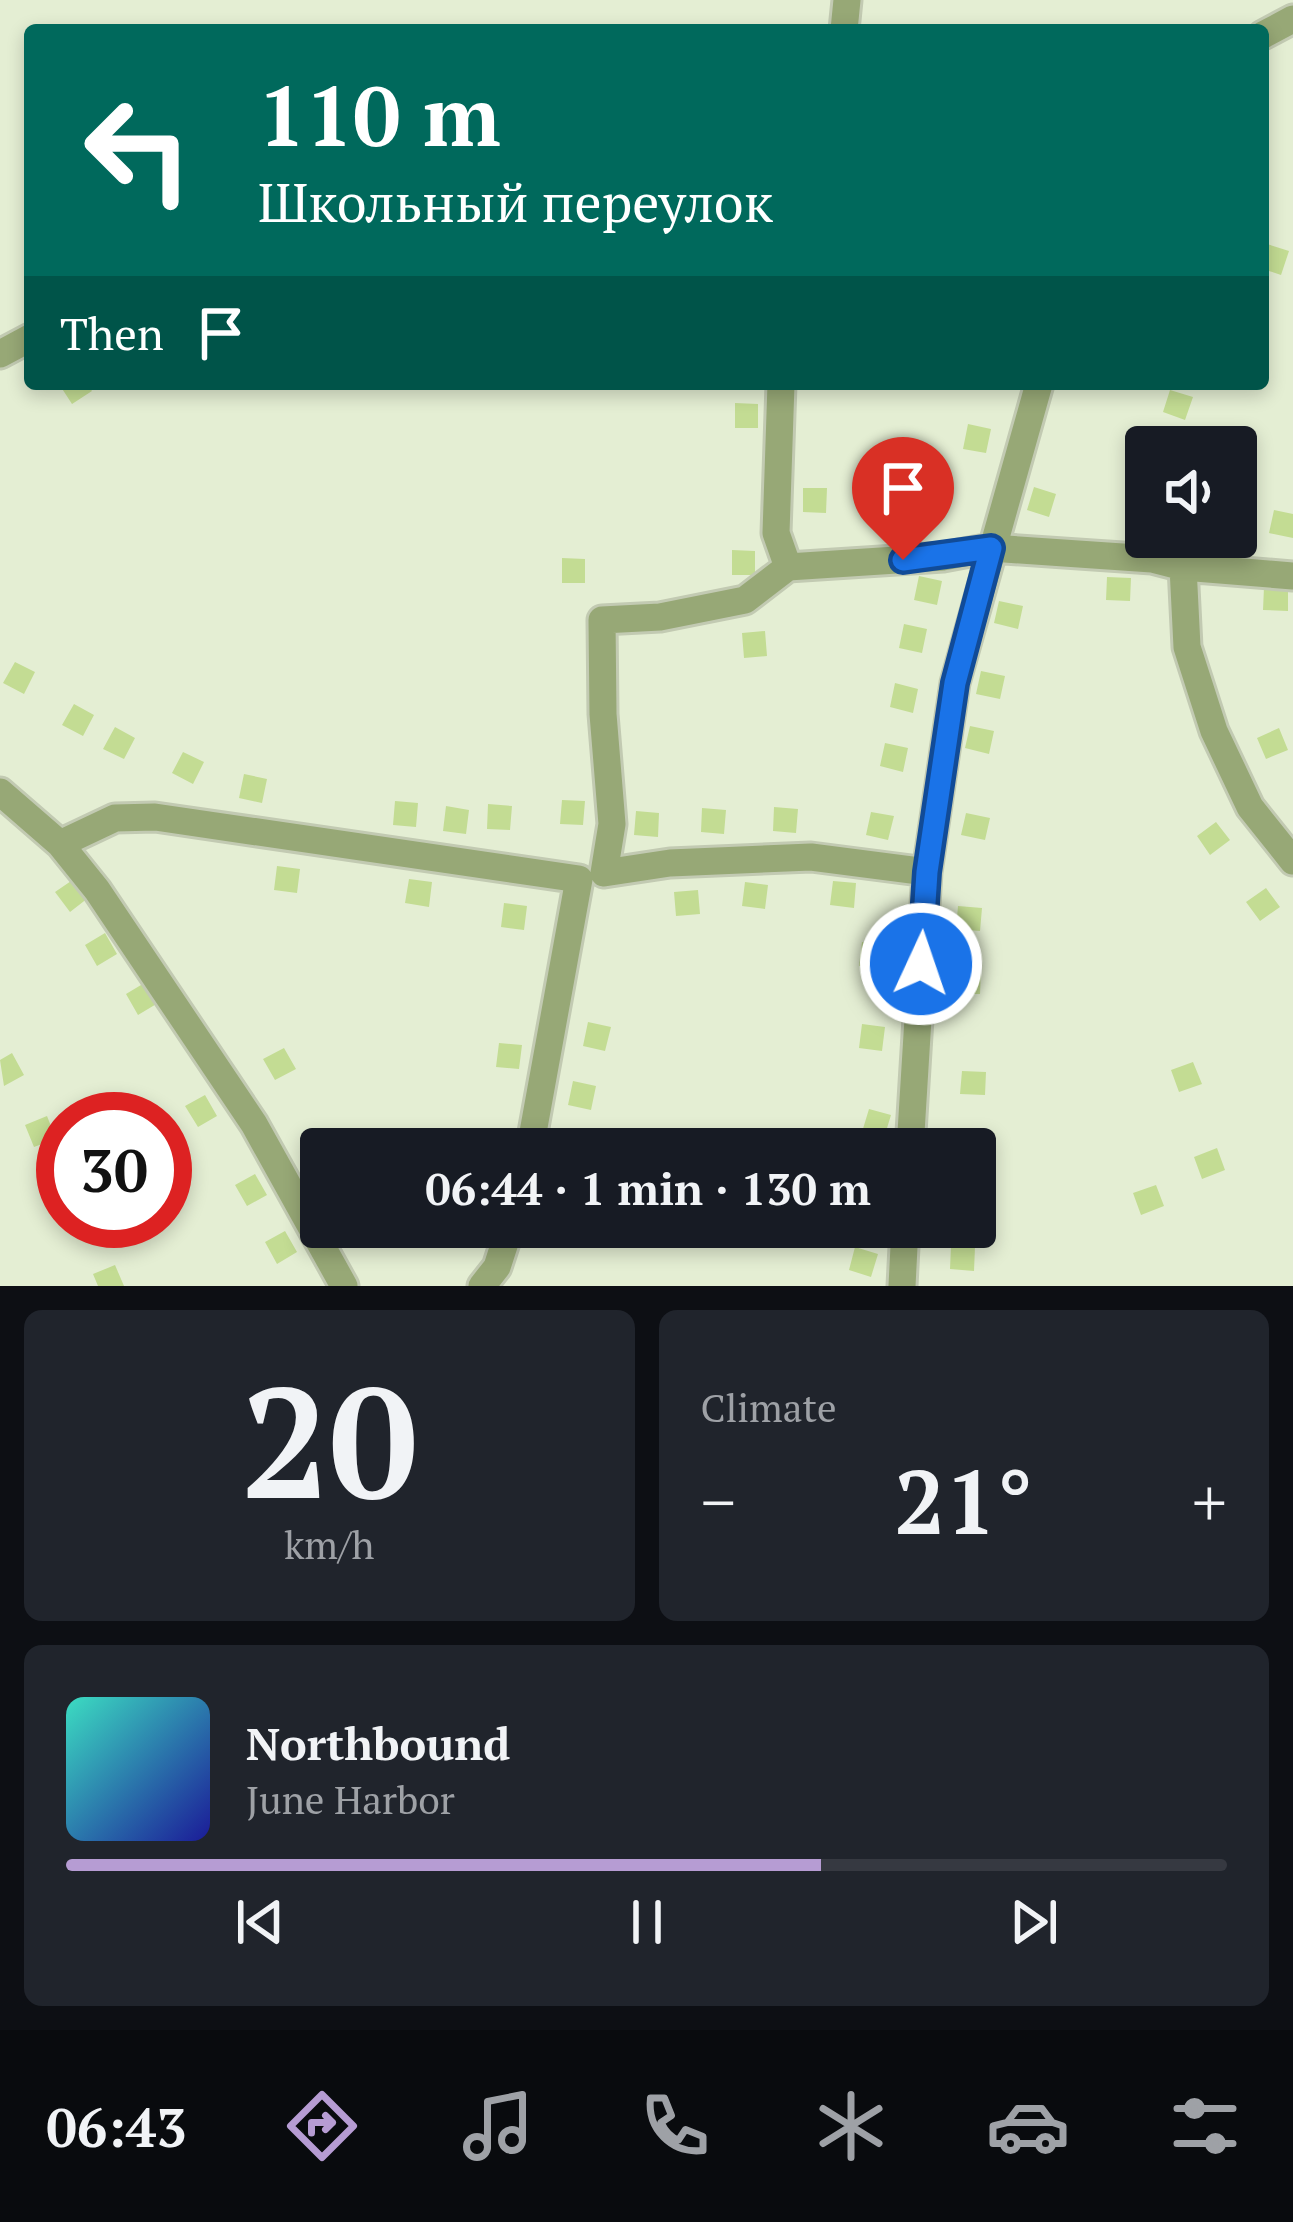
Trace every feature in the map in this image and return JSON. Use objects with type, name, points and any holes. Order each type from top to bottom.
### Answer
[{"type":"street","points":[[782,390],[776,533],[788,567]]},
{"type":"street","points":[[911,1128],[927,872],[955,683],[1037,390]]},
{"type":"street","points":[[534,1128],[572,932],[612,824],[602,620],[660,617],[746,600],[788,567],[943,557],[991,548],[1152,559],[1183,568],[1293,576]]},
{"type":"street","points":[[1183,568],[1187,647],[1214,731],[1250,807],[1293,861]]},
{"type":"street","points":[[0,792],[60,844],[97,890],[254,1124],[344,1286]]},
{"type":"street","points":[[60,844],[115,818],[155,818],[591,876],[670,863],[812,857],[927,872]]},
{"type":"street","points":[[482,1286],[497,1268],[503,1248]]},
{"type":"street","points":[[902,1286],[904,1248]]},
{"type":"building","points":[[1269,245],[1289,251],[1281,275],[1269,271]]},
{"type":"building","points":[[63,390],[92,391],[72,404]]},
{"type":"building","points":[[1170,390],[1193,397],[1185,420],[1163,412]]},
{"type":"building","points":[[735,403],[758,404],[758,428],[735,428]]},
{"type":"building","points":[[968,424],[991,429],[986,453],[963,449]]},
{"type":"building","points":[[1034,487],[1056,494],[1049,517],[1027,510]]},
{"type":"building","points":[[803,488],[827,488],[826,513],[803,512]]},
{"type":"building","points":[[1274,510],[1293,514],[1293,538],[1269,533]]},
{"type":"building","points":[[732,550],[755,551],[755,575],[732,575]]},
{"type":"building","points":[[562,558],[585,559],[585,583],[562,583]]},
{"type":"building","points":[[919,576],[942,581],[937,605],[914,600]]},
{"type":"building","points":[[1107,577],[1131,578],[1130,601],[1106,600]]},
{"type":"building","points":[[1264,587],[1288,588],[1288,611],[1263,610]]},
{"type":"building","points":[[999,601],[1023,606],[1018,629],[994,623]]},
{"type":"building","points":[[904,624],[927,629],[922,653],[899,648]]},
{"type":"building","points":[[765,631],[767,656],[744,658],[742,633]]},
{"type":"building","points":[[15,662],[35,672],[24,694],[3,683]]},
{"type":"building","points":[[981,671],[1005,676],[1000,699],[976,694]]},
{"type":"building","points":[[895,683],[918,689],[913,713],[890,707]]},
{"type":"building","points":[[74,704],[94,715],[83,736],[62,725]]},
{"type":"building","points":[[970,726],[994,731],[989,754],[965,748]]},
{"type":"building","points":[[115,727],[135,738],[124,759],[103,749]]},
{"type":"building","points":[[1279,728],[1288,750],[1266,759],[1257,738]]},
{"type":"building","points":[[885,743],[908,748],[903,772],[880,766]]},
{"type":"building","points":[[183,752],[204,762],[193,784],[172,773]]},
{"type":"building","points":[[244,774],[267,779],[262,803],[239,798]]},
{"type":"building","points":[[562,800],[585,801],[583,825],[560,824]]},
{"type":"building","points":[[395,801],[418,803],[416,827],[393,825]]},
{"type":"building","points":[[488,804],[512,806],[510,830],[487,829]]},
{"type":"building","points":[[446,806],[469,810],[466,834],[443,831]]},
{"type":"building","points":[[774,807],[798,809],[796,833],[773,831]]},
{"type":"building","points":[[702,808],[726,810],[724,834],[701,832]]},
{"type":"building","points":[[636,811],[659,813],[658,837],[634,835]]},
{"type":"building","points":[[871,812],[894,816],[888,840],[866,835]]},
{"type":"building","points":[[966,813],[990,818],[985,840],[961,835]]},
{"type":"building","points":[[1216,822],[1230,840],[1210,855],[1197,836]]},
{"type":"building","points":[[277,866],[300,869],[297,893],[274,890]]},
{"type":"building","points":[[74,879],[88,898],[70,912],[55,892]]},
{"type":"building","points":[[409,879],[432,882],[429,907],[405,903]]},
{"type":"building","points":[[833,881],[856,883],[854,908],[830,905]]},
{"type":"building","points":[[745,882],[768,885],[765,909],[742,906]]},
{"type":"building","points":[[1266,888],[1280,907],[1260,921],[1246,902]]},
{"type":"building","points":[[698,890],[700,914],[676,916],[674,892]]},
{"type":"building","points":[[504,903],[527,906],[524,930],[501,927]]},
{"type":"building","points":[[958,906],[982,908],[980,931],[956,929]]},
{"type":"building","points":[[105,933],[117,954],[97,966],[85,945]]},
{"type":"building","points":[[862,942],[885,945],[882,969],[859,966]]},
{"type":"building","points":[[957,971],[981,971],[980,994],[956,994]]},
{"type":"building","points":[[146,982],[158,1003],[138,1015],[126,994]]},
{"type":"building","points":[[588,1022],[611,1027],[605,1051],[583,1046]]},
{"type":"building","points":[[862,1024],[885,1027],[882,1051],[859,1048]]},
{"type":"building","points":[[499,1043],[522,1045],[519,1069],[496,1067]]},
{"type":"building","points":[[284,1048],[296,1069],[275,1080],[263,1059]]},
{"type":"building","points":[[12,1053],[24,1075],[4,1086],[0,1060]]},
{"type":"building","points":[[1193,1062],[1202,1084],[1179,1092],[1171,1070]]},
{"type":"building","points":[[962,1071],[986,1072],[985,1095],[960,1094]]},
{"type":"building","points":[[573,1081],[596,1086],[591,1110],[568,1105]]},
{"type":"building","points":[[205,1095],[217,1116],[198,1127],[192,1102]]},
{"type":"building","points":[[869,1109],[891,1115],[887,1128],[863,1128]]},
{"type":"building","points":[[36,1120],[36,1146],[34,1147],[25,1125]]},
{"type":"building","points":[[1217,1148],[1225,1170],[1202,1179],[1194,1157]]},
{"type":"building","points":[[255,1174],[267,1195],[247,1206],[235,1185]]},
{"type":"building","points":[[1156,1185],[1164,1206],[1141,1215],[1133,1193]]},
{"type":"building","points":[[285,1231],[297,1252],[277,1264],[265,1242]]},
{"type":"building","points":[[855,1248],[878,1254],[871,1277],[849,1270]]},
{"type":"building","points":[[951,1248],[975,1248],[974,1271],[950,1269]]},
{"type":"building","points":[[115,1265],[124,1286],[98,1286],[93,1274]]},
{"type":"route","points":[[903,560],[991,548],[955,683],[927,872],[921,964]]}]
